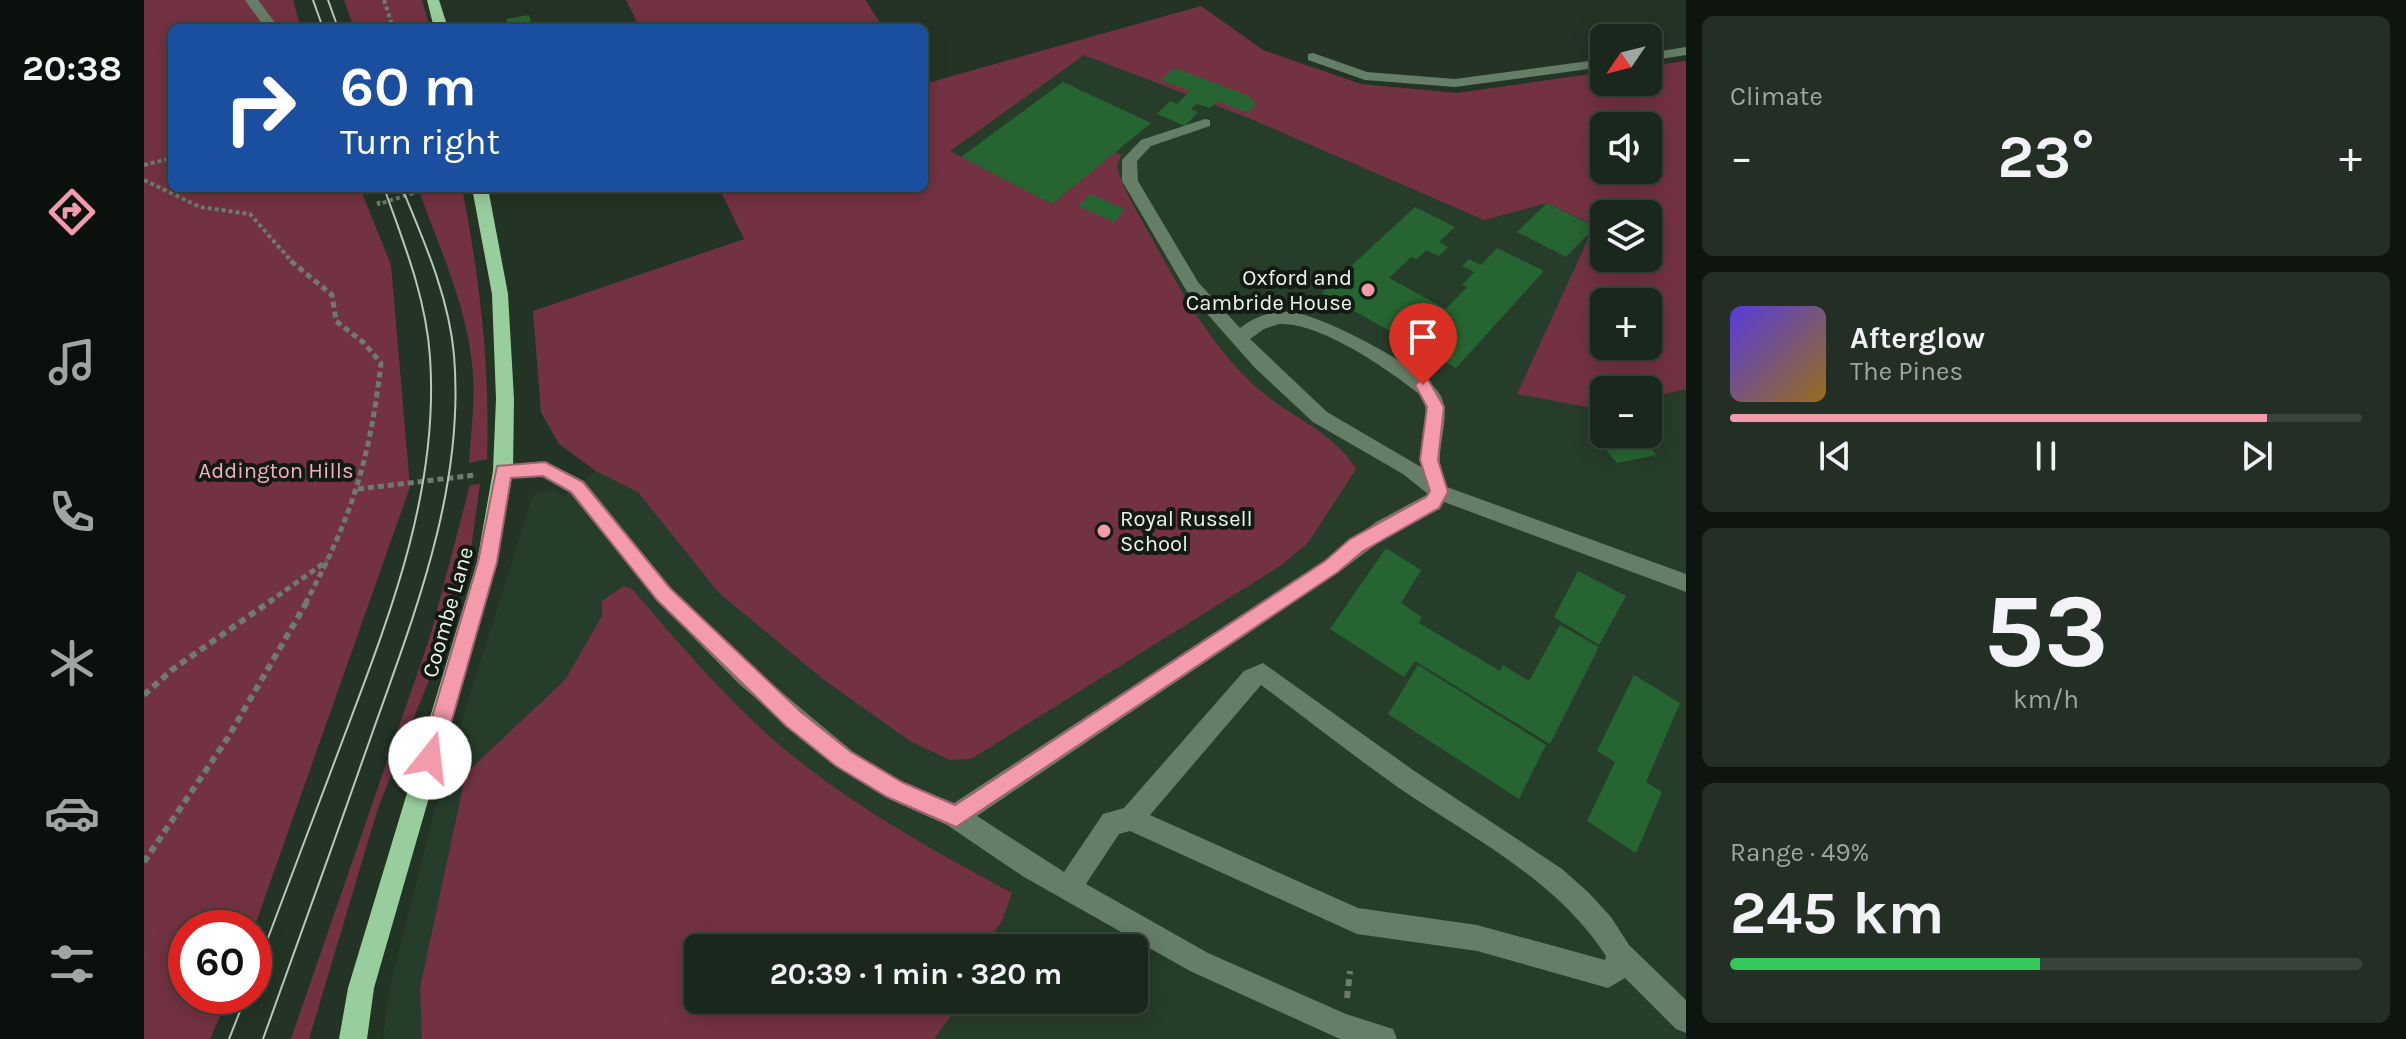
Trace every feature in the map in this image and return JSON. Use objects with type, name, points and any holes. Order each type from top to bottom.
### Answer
[{"type":"main road","points":[[433,0],[440,24]]},
{"type":"main road","name":"Coombe Lane","points":[[353,1039],[361,988],[487,562],[503,471],[505,399],[501,308],[481,192]]},
{"type":"street","points":[[251,0],[269,24]]},
{"type":"street","points":[[1662,55],[1686,51]]},
{"type":"street","points":[[1313,57],[1365,76],[1455,83],[1590,65]]},
{"type":"street","points":[[1205,123],[1146,143],[1129,160],[1130,181],[1192,286],[1261,363],[1320,417],[1410,469],[1439,492],[1686,583]]},
{"type":"street","points":[[956,816],[1332,566],[1357,545],[1433,503],[1439,492],[1429,460],[1436,407],[1423,385],[1302,319],[1286,317],[1266,321],[1250,328],[1240,338]]},
{"type":"street","points":[[503,471],[545,469],[577,487],[664,594],[793,719],[844,759],[895,790],[956,816],[1068,888],[1199,962],[1344,1027],[1383,1039]]},
{"type":"street","points":[[1131,819],[1252,678],[1263,673],[1404,777],[1580,899],[1608,931],[1620,954],[1686,1019]]},
{"type":"street","points":[[1068,888],[1112,823],[1131,819],[1357,921],[1385,929],[1431,930],[1511,946],[1608,975],[1616,968],[1620,954]]},
{"type":"path","points":[[384,0],[392,24]]},
{"type":"path","points":[[144,165],[168,159]]},
{"type":"path","points":[[144,180],[168,192]]},
{"type":"path","points":[[144,862],[177,818],[254,694],[328,560],[358,489],[373,433],[381,363],[363,341],[340,328],[331,312],[332,295],[298,271],[250,214],[200,207],[169,192]]},
{"type":"path","points":[[378,201],[379,204],[413,192]]},
{"type":"path","points":[[358,489],[503,471]]},
{"type":"path","points":[[144,695],[173,669],[328,560]]},
{"type":"shaded area","name":"Royal Russell School","points":[[1231,27],[1263,50],[1361,84],[1457,93],[1590,74],[1590,96],[1662,96],[1662,64],[1686,61],[1686,1039],[383,1039],[390,986],[441,787],[533,495],[555,489],[563,497],[596,471],[559,444],[541,412],[533,311],[911,192],[928,192],[928,165],[1084,55]]},
{"type":"green space","name":"Addington Hills","points":[[144,0],[293,0],[300,24],[168,24],[168,192],[362,192],[391,265],[410,487],[260,910],[168,910],[168,1014],[221,1014],[210,1039],[144,1039]]},
{"type":"green space","points":[[344,0],[422,0],[429,24],[353,24]]},
{"type":"green space","points":[[626,0],[865,0],[881,24],[638,24]]},
{"type":"green space","points":[[1201,6],[1263,50],[1361,84],[1457,93],[1590,74],[1590,96],[1662,96],[1662,64],[1686,61],[1686,389],[1662,395],[1662,376],[1590,376],[1590,408],[1517,394],[1590,235],[1590,272],[1662,272],[1662,200],[1590,200],[1590,224],[1547,203],[1484,220],[1251,119],[1084,55],[950,151],[1052,204],[1115,152],[1121,155],[1117,167],[1131,201],[1186,299],[1215,341],[1248,379],[1279,405],[1327,437],[1356,469],[1308,543],[1280,566],[971,759],[950,760],[910,741],[823,679],[719,593],[638,492],[596,471],[559,444],[541,412],[533,311],[744,239],[721,192],[928,192],[928,83]]},
{"type":"green space","points":[[419,192],[463,192],[479,290],[487,390],[487,459],[469,463],[474,389],[472,364],[464,319]]},
{"type":"green space","points":[[480,484],[471,549],[441,650],[378,808],[309,1039],[291,1039],[430,637],[470,485]]},
{"type":"green space","points":[[624,586],[632,589],[736,704],[811,771],[910,836],[1012,893],[1001,923],[992,934],[684,934],[684,1014],[950,1014],[934,1039],[422,1039],[420,988],[466,773],[565,680],[602,616],[602,601]]},
{"type":"building","points":[[529,15],[532,24],[508,24],[506,19]]},
{"type":"building","points":[[1175,68],[1251,97],[1249,99],[1257,103],[1248,113],[1217,101],[1210,108],[1197,104],[1191,109],[1198,112],[1185,126],[1157,114],[1170,101],[1177,104],[1190,91],[1161,80]]},
{"type":"building","points":[[1063,82],[1151,123],[1052,204],[961,157]]},
{"type":"building","points":[[1090,194],[1125,209],[1114,222],[1078,206]]},
{"type":"building","points":[[1547,203],[1590,224],[1590,232],[1566,257],[1517,232]]},
{"type":"building","name":"Oxford and Cambride House","points":[[1415,207],[1455,227],[1439,242],[1448,247],[1439,256],[1426,250],[1417,259],[1411,257],[1389,278],[1446,309],[1467,287],[1462,285],[1474,272],[1462,266],[1469,259],[1481,265],[1497,248],[1544,271],[1456,368],[1322,293]]},
{"type":"building","points":[[1604,448],[1651,448],[1657,455],[1617,463]]},
{"type":"building","points":[[1386,548],[1421,570],[1401,603],[1422,617],[1419,623],[1500,671],[1503,665],[1529,681],[1560,625],[1599,647],[1550,744],[1415,661],[1404,677],[1330,629]]},
{"type":"building","points":[[1578,571],[1626,596],[1599,645],[1554,617]]},
{"type":"building","points":[[1418,665],[1546,745],[1519,799],[1388,714]]},
{"type":"building","points":[[1634,675],[1680,703],[1646,782],[1662,792],[1636,853],[1587,821],[1615,762],[1597,751]]},
{"type":"tram line","points":[[313,0],[322,24]]},
{"type":"tram line","points":[[328,0],[337,24]]},
{"type":"tram line","points":[[272,927],[381,636],[420,499],[431,405],[428,335],[413,271],[385,192]]},
{"type":"tram line","points":[[263,1039],[405,640],[445,500],[455,404],[454,355],[447,312],[404,192]]},
{"type":"tram line","points":[[229,1039],[239,1014]]},
{"type":"place","name":"Oxford and Cambride House","points":[[1368,290]]},
{"type":"place","name":"Royal Russell School","points":[[1104,531]]},
{"type":"route","points":[[430,758],[487,562],[503,471],[545,469],[577,487],[664,594],[793,719],[844,759],[895,790],[956,816],[1332,566],[1357,545],[1433,503],[1439,492],[1429,460],[1436,407],[1423,385]]}]
